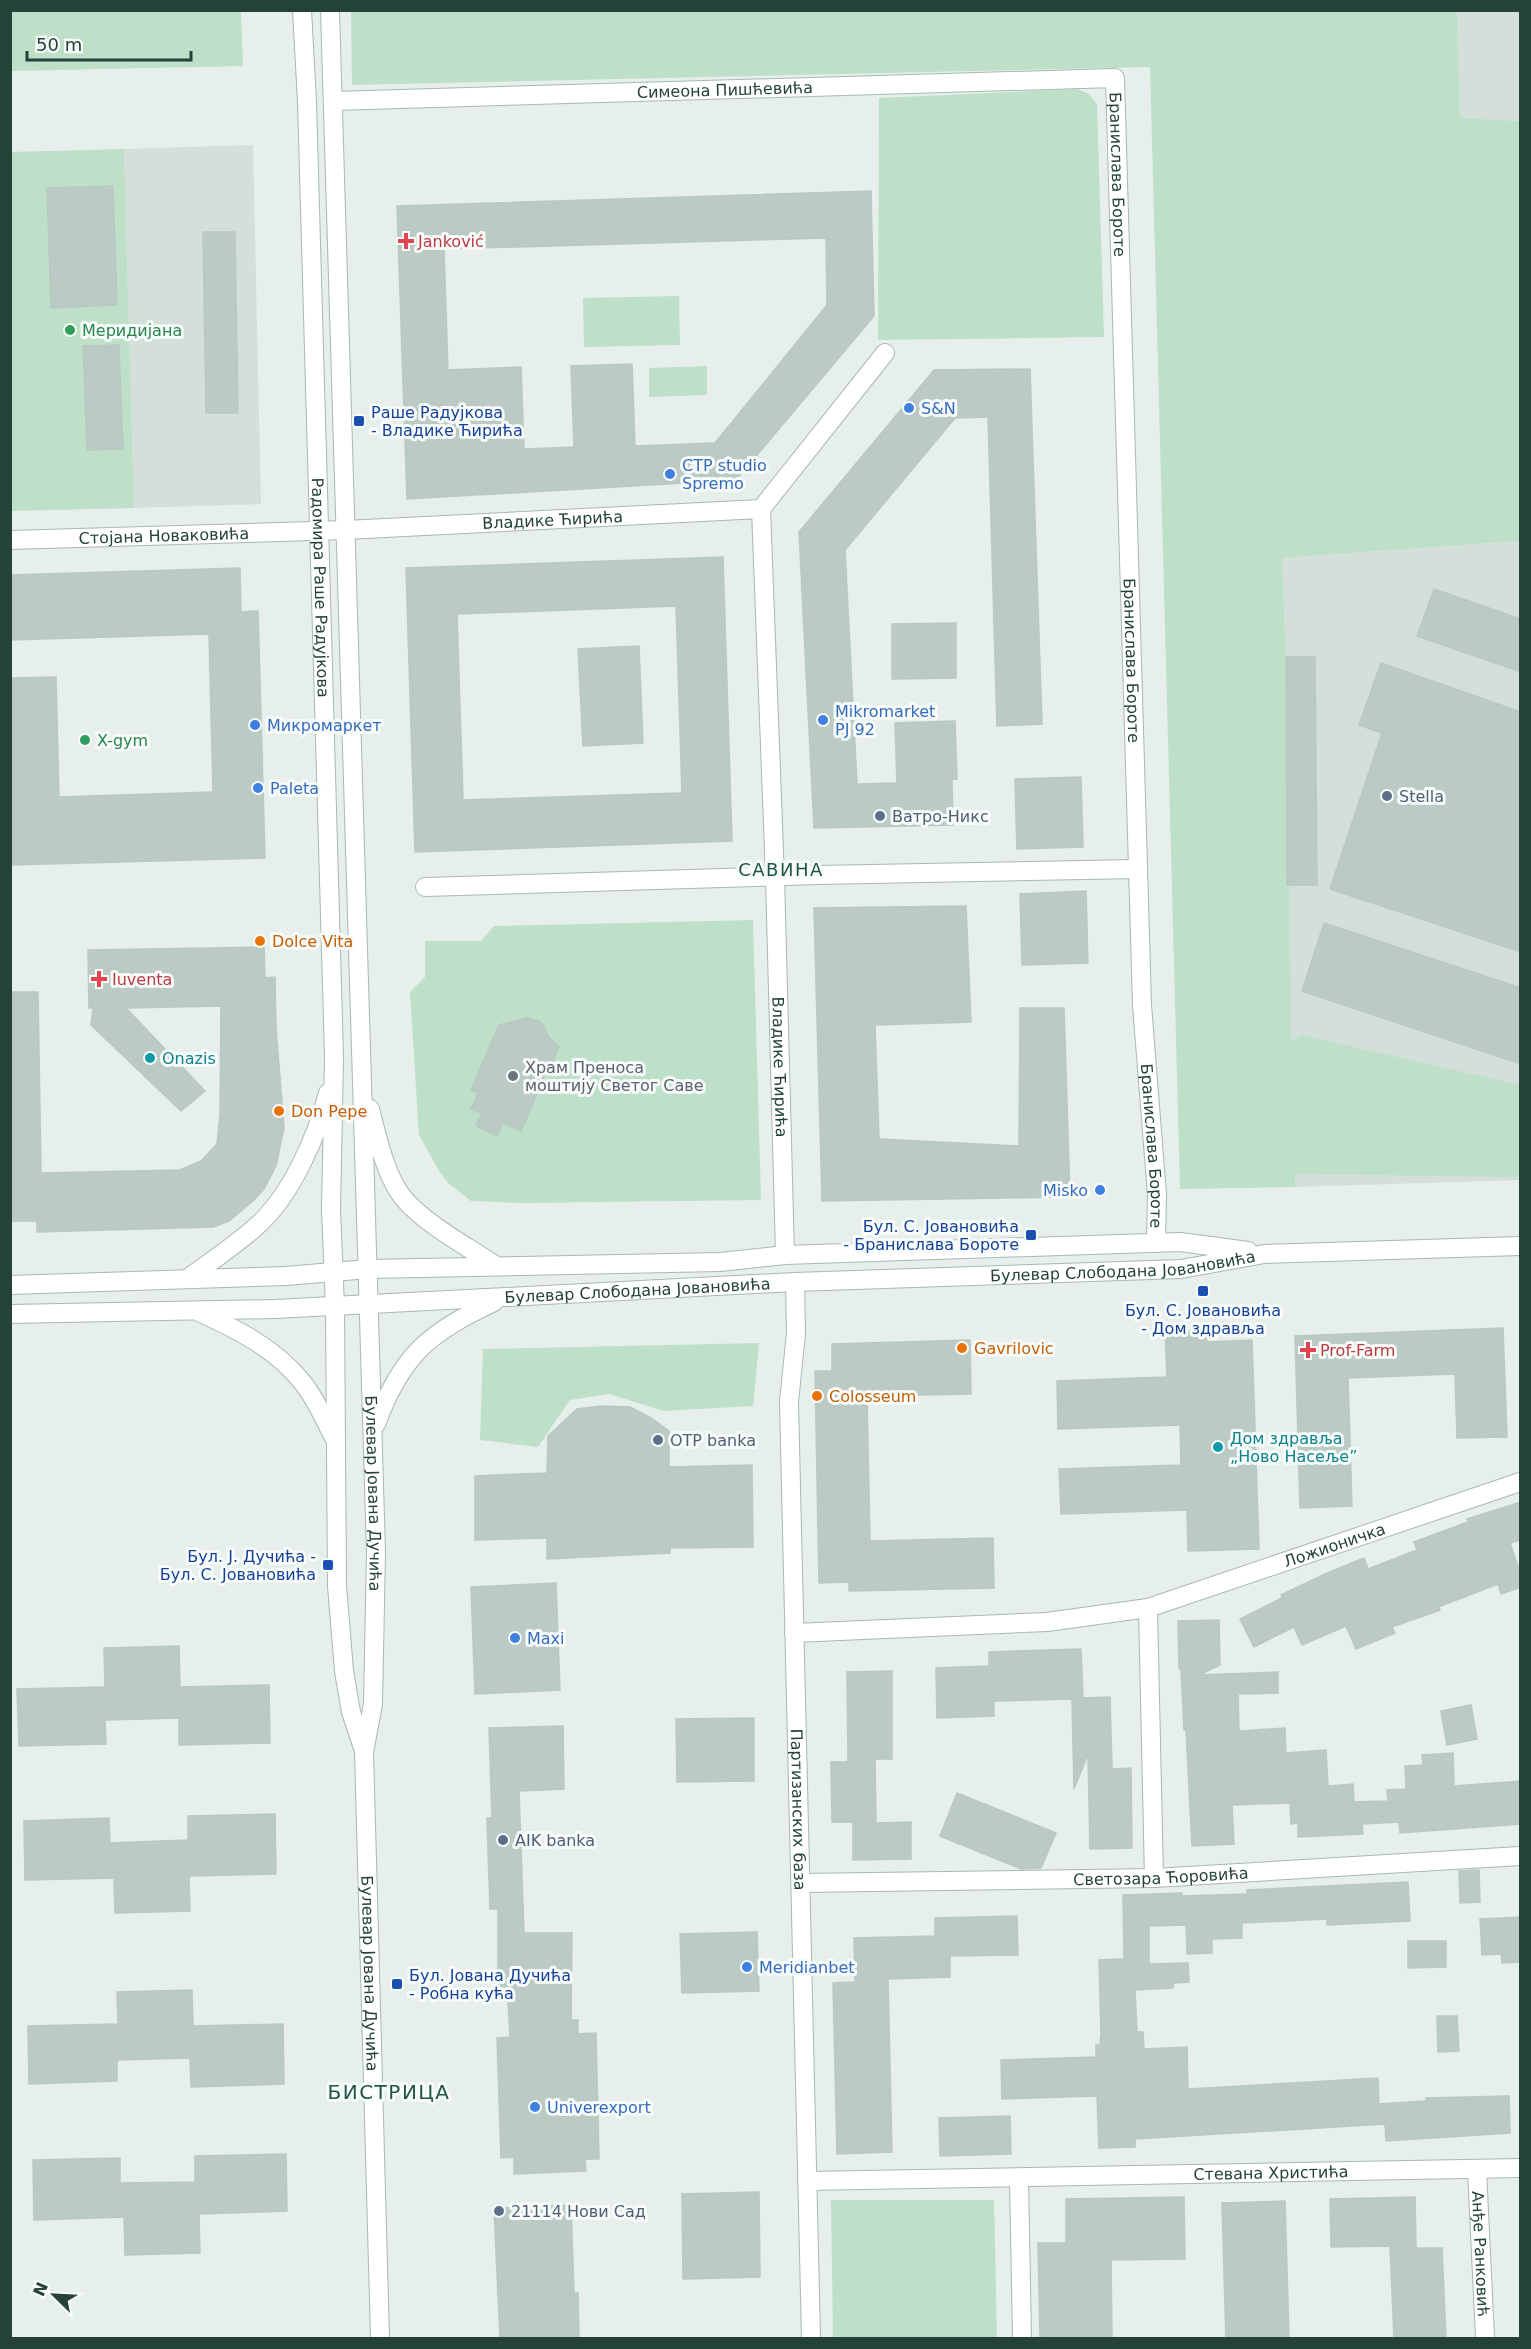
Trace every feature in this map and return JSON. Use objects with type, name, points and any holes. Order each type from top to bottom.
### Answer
[{"type":"street","name":"Радомира Раше Радујкова","points":[[302,10],[307,102],[334,1071],[332,1210],[334,1272]]},
{"type":"street","name":"Радомира Раше Радујкова","points":[[330,10],[368,1269]]},
{"type":"street","name":"Симеона Пишћевића","points":[[333,101],[1115,78]]},
{"type":"street","name":"Бранислава Бороте","points":[[1115,78],[1142,1005],[1157,1195],[1156,1244]]},
{"type":"street","points":[[761,509],[885,353]]},
{"type":"street","name":"Владике Ћирића","points":[[318,530],[761,509],[785,1255]]},
{"type":"street","name":"Стојана Новаковића","points":[[10,540],[318,530]]},
{"type":"street","points":[[425,887],[1138,869]]},
{"type":"street","points":[[187,1279],[255,1228],[285,1194],[306,1152],[326,1102],[334,1071]]},
{"type":"street","points":[[362,1071],[383,1155],[390,1176],[404,1199],[424,1217],[496,1266]]},
{"type":"street","name":"Булевар Слободана Јовановића","points":[[10,1285],[187,1279],[368,1269],[720,1262],[785,1255],[1180,1242],[1264,1254]]},
{"type":"street","name":"Булевар Слободана Јовановића","points":[[10,1314],[275,1309],[795,1282],[1180,1269],[1264,1254],[1521,1246]]},
{"type":"street","name":"Булевар Јована Дучића","points":[[368,1269],[376,1552],[373,1704],[364,1752],[380,2338]]},
{"type":"street","name":"Булевар Јована Дучића","points":[[334,1272],[337,1586],[344,1671],[351,1712],[364,1752]]},
{"type":"street","name":"Партизанских база","points":[[795,1282],[796,1333],[789,1402],[811,2338]]},
{"type":"street","points":[[372,1434],[388,1392],[413,1354],[453,1321],[501,1299]]},
{"type":"street","points":[[192,1309],[237,1329],[268,1348],[303,1383],[335,1438]]},
{"type":"street","name":"Ложионичка","points":[[794,1633],[1047,1622],[1148,1608],[1521,1482]]},
{"type":"street","points":[[1148,1608],[1154,1878]]},
{"type":"street","name":"Светозара Ћоровића","points":[[801,1883],[1154,1878],[1521,1856]]},
{"type":"street","name":"Стевана Христића","points":[[807,2181],[1521,2168]]},
{"type":"street","name":"Анђе Ранковић","points":[[1477,2170],[1485,2338]]},
{"type":"street","points":[[1019,2178],[1022,2338]]},
{"type":"shaded area","points":[[1457,11],[1520,11],[1520,121],[1460,119]]},
{"type":"shaded area","points":[[253,145],[261,504],[134,508],[124,149]]},
{"type":"shaded area","points":[[1520,541],[1520,1180],[1295,1187],[1287,885],[1317,885],[1286,657],[1282,558]]},
{"type":"green space","points":[[10,11],[241,11],[243,66],[11,71]]},
{"type":"green space","points":[[351,11],[1457,11],[1460,118],[1520,121],[1520,541],[1282,558],[1286,657],[1291,1041],[1301,1035],[1520,1085],[1520,1177],[1295,1174],[1295,1187],[1180,1189],[1150,67],[352,85]]},
{"type":"green space","points":[[1077,89],[1089,94],[1097,104],[1104,337],[878,340],[879,98]]},
{"type":"green space","name":"Меридијана","points":[[124,149],[134,508],[11,511],[11,152]]},
{"type":"green space","points":[[679,296],[680,345],[584,347],[583,298]]},
{"type":"green space","points":[[707,366],[707,395],[649,397],[649,368]]},
{"type":"green space","points":[[753,920],[761,1200],[523,1203],[471,1201],[448,1183],[419,1135],[410,992],[425,977],[425,941],[481,941],[494,926]]},
{"type":"green space","points":[[759,1343],[753,1406],[664,1411],[609,1394],[570,1400],[538,1447],[480,1440],[483,1349]]},
{"type":"green space","points":[[831,2200],[994,2200],[997,2338],[833,2338]]},
{"type":"building","points":[[113,186],[117,305],[51,308],[47,188]]},
{"type":"building","points":[[871,191],[874,316],[736,480],[407,499],[397,206]],"holes":[[[826,238],[827,305],[715,443],[635,446],[632,364],[571,366],[574,447],[524,449],[521,367],[448,370],[444,249]]]},
{"type":"building","points":[[203,232],[235,232],[238,413],[206,413]]},
{"type":"building","points":[[119,345],[123,449],[87,450],[83,346]]},
{"type":"building","points":[[1030,369],[1042,724],[997,726],[988,417],[955,418],[845,550],[857,784],[897,783],[895,723],[955,721],[957,779],[952,779],[953,825],[814,828],[799,532],[934,370]]},
{"type":"building","points":[[723,557],[732,841],[415,852],[406,568]],"holes":[[[676,606],[682,793],[463,800],[457,614]]]},
{"type":"building","points":[[240,568],[241,612],[258,611],[265,858],[10,865],[10,678],[56,677],[59,797],[213,792],[209,634],[10,640],[10,575]]},
{"type":"building","points":[[1434,589],[1521,619],[1521,672],[1417,636]]},
{"type":"building","points":[[956,623],[956,678],[892,679],[892,624]]},
{"type":"building","points":[[639,646],[643,743],[583,746],[578,649]]},
{"type":"building","points":[[1286,657],[1315,657],[1317,885],[1287,885]]},
{"type":"building","points":[[1381,663],[1521,712],[1521,952],[1330,889],[1382,733],[1359,725]]},
{"type":"building","points":[[1081,777],[1083,847],[1017,849],[1015,779]]},
{"type":"building","points":[[1086,891],[1088,963],[1022,965],[1020,894]]},
{"type":"building","points":[[966,906],[971,1022],[875,1025],[879,1139],[1019,1146],[1020,1008],[1064,1008],[1070,1197],[822,1201],[814,908]]},
{"type":"building","points":[[1324,923],[1521,988],[1521,1064],[1302,991]]},
{"type":"building","points":[[264,947],[265,978],[275,977],[276,1028],[284,1128],[276,1166],[264,1189],[253,1201],[229,1221],[213,1227],[37,1232],[37,1221],[10,1221],[10,992],[38,992],[41,1173],[180,1170],[201,1161],[217,1144],[220,1114],[221,1006],[126,1008],[205,1091],[181,1111],[91,1025],[93,1008],[89,1008],[88,950]]},
{"type":"building","name":"Храм Преноса моштију Светог Саве","points":[[527,1018],[539,1021],[548,1036],[559,1047],[553,1061],[551,1060],[521,1131],[503,1123],[497,1136],[476,1126],[482,1113],[471,1109],[478,1093],[471,1090],[499,1025]]},
{"type":"building","points":[[1503,1328],[1507,1437],[1457,1438],[1455,1374],[1348,1378],[1352,1506],[1300,1508],[1295,1336]]},
{"type":"building","name":"Дом здравља „Ново Насеље”","points":[[1206,1331],[1207,1342],[1252,1340],[1259,1549],[1188,1551],[1187,1510],[1061,1514],[1059,1469],[1181,1465],[1180,1425],[1058,1429],[1057,1381],[1167,1377],[1165,1332]]},
{"type":"building","points":[[970,1340],[971,1394],[867,1396],[870,1541],[993,1538],[994,1588],[849,1591],[849,1582],[819,1583],[815,1371],[832,1371],[832,1344]]},
{"type":"building","points":[[601,1406],[630,1407],[669,1431],[669,1467],[752,1465],[753,1547],[670,1548],[670,1553],[547,1559],[547,1538],[475,1540],[475,1476],[547,1473],[548,1436],[577,1409]]},
{"type":"building","points":[[1521,1502],[1521,1540],[1510,1543],[1521,1575],[1521,1587],[1501,1594],[1498,1584],[1438,1607],[1440,1610],[1392,1627],[1395,1633],[1356,1649],[1346,1626],[1302,1645],[1294,1627],[1254,1647],[1240,1619],[1282,1598],[1281,1595],[1325,1574],[1364,1558],[1368,1569],[1417,1550],[1414,1542],[1468,1522],[1467,1519]]},
{"type":"building","name":"Maxi","points":[[556,1583],[560,1690],[475,1694],[471,1587]]},
{"type":"building","points":[[1219,1620],[1220,1665],[1199,1675],[1278,1672],[1278,1693],[1238,1694],[1239,1731],[1285,1728],[1286,1753],[1326,1750],[1328,1786],[1353,1784],[1354,1802],[1388,1801],[1387,1790],[1406,1789],[1405,1766],[1423,1765],[1422,1755],[1453,1753],[1454,1786],[1521,1781],[1521,1824],[1400,1833],[1399,1822],[1362,1824],[1363,1834],[1298,1837],[1298,1823],[1291,1824],[1290,1803],[1232,1805],[1234,1844],[1192,1846],[1186,1730],[1184,1730],[1181,1669],[1179,1669],[1178,1621]]},
{"type":"building","points":[[179,1646],[180,1687],[269,1685],[270,1743],[179,1745],[179,1718],[105,1720],[106,1744],[19,1746],[17,1689],[105,1687],[104,1648]]},
{"type":"building","points":[[1081,1649],[1083,1698],[1110,1697],[1112,1769],[1131,1768],[1132,1848],[1090,1849],[1088,1754],[1074,1789],[1072,1699],[994,1701],[994,1716],[937,1718],[936,1668],[989,1666],[989,1652]]},
{"type":"building","points":[[892,1671],[892,1759],[875,1759],[876,1823],[911,1822],[911,1859],[853,1860],[853,1822],[832,1822],[831,1762],[848,1762],[847,1672]]},
{"type":"building","points":[[1471,1705],[1477,1739],[1447,1745],[1441,1711]]},
{"type":"building","points":[[754,1718],[754,1781],[677,1782],[676,1719]]},
{"type":"building","points":[[563,1726],[564,1789],[519,1791],[524,1933],[572,1933],[571,2020],[578,2020],[578,2034],[596,2033],[599,2159],[585,2159],[586,2171],[514,2174],[514,2157],[501,2158],[497,2038],[510,2037],[508,2001],[498,2001],[498,1909],[490,1909],[487,1818],[492,1818],[489,1728]]},
{"type":"building","points":[[957,1793],[1056,1833],[1041,1868],[1021,1869],[940,1836]]},
{"type":"building","points":[[275,1814],[276,1874],[189,1876],[190,1911],[115,1913],[114,1878],[25,1880],[24,1821],[109,1818],[110,1843],[188,1840],[188,1816]]},
{"type":"building","points":[[1479,1870],[1480,1902],[1460,1903],[1459,1871]]},
{"type":"building","points":[[1408,1882],[1410,1921],[1327,1925],[1327,1919],[1242,1923],[1242,1938],[1212,1939],[1212,1953],[1187,1954],[1186,1925],[1149,1926],[1149,1964],[1188,1963],[1189,1982],[1173,1983],[1173,1988],[1135,1990],[1137,2032],[1143,2032],[1144,2049],[1187,2047],[1188,2089],[1378,2078],[1379,2104],[1426,2101],[1426,2098],[1509,2096],[1510,2133],[1386,2141],[1385,2124],[1135,2139],[1135,2147],[1099,2148],[1097,2096],[1002,2099],[1001,2060],[1096,2057],[1096,2045],[1100,2045],[1101,2033],[1099,1960],[1124,1959],[1123,1895],[1247,1894],[1247,1890]]},
{"type":"building","points":[[1017,1916],[1018,1955],[950,1956],[950,1977],[888,1979],[892,2152],[837,2154],[833,1983],[855,1982],[854,1938],[935,1936],[935,1918]]},
{"type":"building","points":[[1521,1917],[1521,1962],[1502,1963],[1501,1954],[1482,1955],[1480,1919]]},
{"type":"building","points":[[757,1932],[759,1991],[682,1993],[680,1934]]},
{"type":"building","points":[[1408,1941],[1446,1941],[1446,1967],[1408,1968]]},
{"type":"building","points":[[192,1990],[193,2026],[283,2024],[284,2084],[191,2087],[190,2058],[117,2060],[117,2081],[29,2084],[28,2026],[118,2024],[117,1992]]},
{"type":"building","points":[[1437,2016],[1457,2016],[1459,2051],[1438,2052]]},
{"type":"building","points":[[1010,2116],[1011,2154],[940,2156],[939,2118]]},
{"type":"building","points":[[286,2154],[287,2211],[199,2214],[200,2253],[125,2255],[124,2217],[34,2220],[33,2160],[120,2158],[120,2183],[195,2182],[195,2156]]},
{"type":"building","points":[[759,2192],[760,2277],[683,2279],[682,2194]]},
{"type":"building","points":[[1184,2197],[1185,2259],[1111,2260],[1112,2338],[1040,2338],[1038,2243],[1066,2243],[1066,2199]]},
{"type":"building","points":[[1415,2197],[1416,2248],[1442,2248],[1446,2338],[1394,2338],[1390,2246],[1331,2247],[1330,2199]]},
{"type":"building","points":[[1285,2201],[1289,2338],[1226,2338],[1222,2203]]},
{"type":"building","points":[[571,2205],[574,2293],[578,2293],[579,2338],[500,2338],[494,2208]]},
{"type":"place","name":"Janković","points":[[406,241]]},
{"type":"place","name":"Меридијана","points":[[70,330]]},
{"type":"place","name":"S&N","points":[[909,408]]},
{"type":"place","name":"Раше Радујкова - Владике Ћирића","points":[[359,421]]},
{"type":"place","name":"CTP studio Spremo","points":[[670,474]]},
{"type":"place","name":"Mikromarket PJ 92","points":[[823,720]]},
{"type":"place","name":"Микромаркет","points":[[255,725]]},
{"type":"place","name":"X-gym","points":[[85,740]]},
{"type":"place","name":"Paleta","points":[[258,788]]},
{"type":"place","name":"Stella","points":[[1387,796]]},
{"type":"place","name":"Ватро-Никс","points":[[880,816]]},
{"type":"place","name":"Dolce Vita","points":[[260,941]]},
{"type":"place","name":"Iuventa","points":[[99,979]]},
{"type":"place","name":"Onazis","points":[[150,1058]]},
{"type":"place","name":"Храм Преноса моштију Светог Саве","points":[[513,1076]]},
{"type":"place","name":"Don Pepe","points":[[279,1111]]},
{"type":"place","name":"Misko","points":[[1100,1190]]},
{"type":"place","name":"Бул. С. Јовановића - Бранислава Бороте","points":[[1031,1235]]},
{"type":"place","name":"Бул. С. Јовановића - Дом здравља","points":[[1203,1291]]},
{"type":"place","name":"Gavrilovic","points":[[962,1348]]},
{"type":"place","name":"Prof-Farm","points":[[1308,1350]]},
{"type":"place","name":"Colosseum","points":[[817,1396]]},
{"type":"place","name":"OTP banka","points":[[658,1440]]},
{"type":"place","name":"Дом здравља „Ново Насеље”","points":[[1218,1447]]},
{"type":"place","name":"Бул. Ј. Дучића - Бул. С. Јовановића","points":[[328,1565]]},
{"type":"place","name":"Maxi","points":[[515,1638]]},
{"type":"place","name":"AIK banka","points":[[503,1840]]},
{"type":"place","name":"Meridianbet","points":[[747,1967]]},
{"type":"place","name":"Бул. Јована Дучића - Робна кућа","points":[[397,1984]]},
{"type":"place","name":"Univerexport","points":[[535,2107]]},
{"type":"place","name":"21114 Нови Сад","points":[[499,2211]]},
{"type":"district","name":"САВИНА","points":[[781,869]]},
{"type":"district","name":"БИСТРИЦА","points":[[389,2092]]}]
